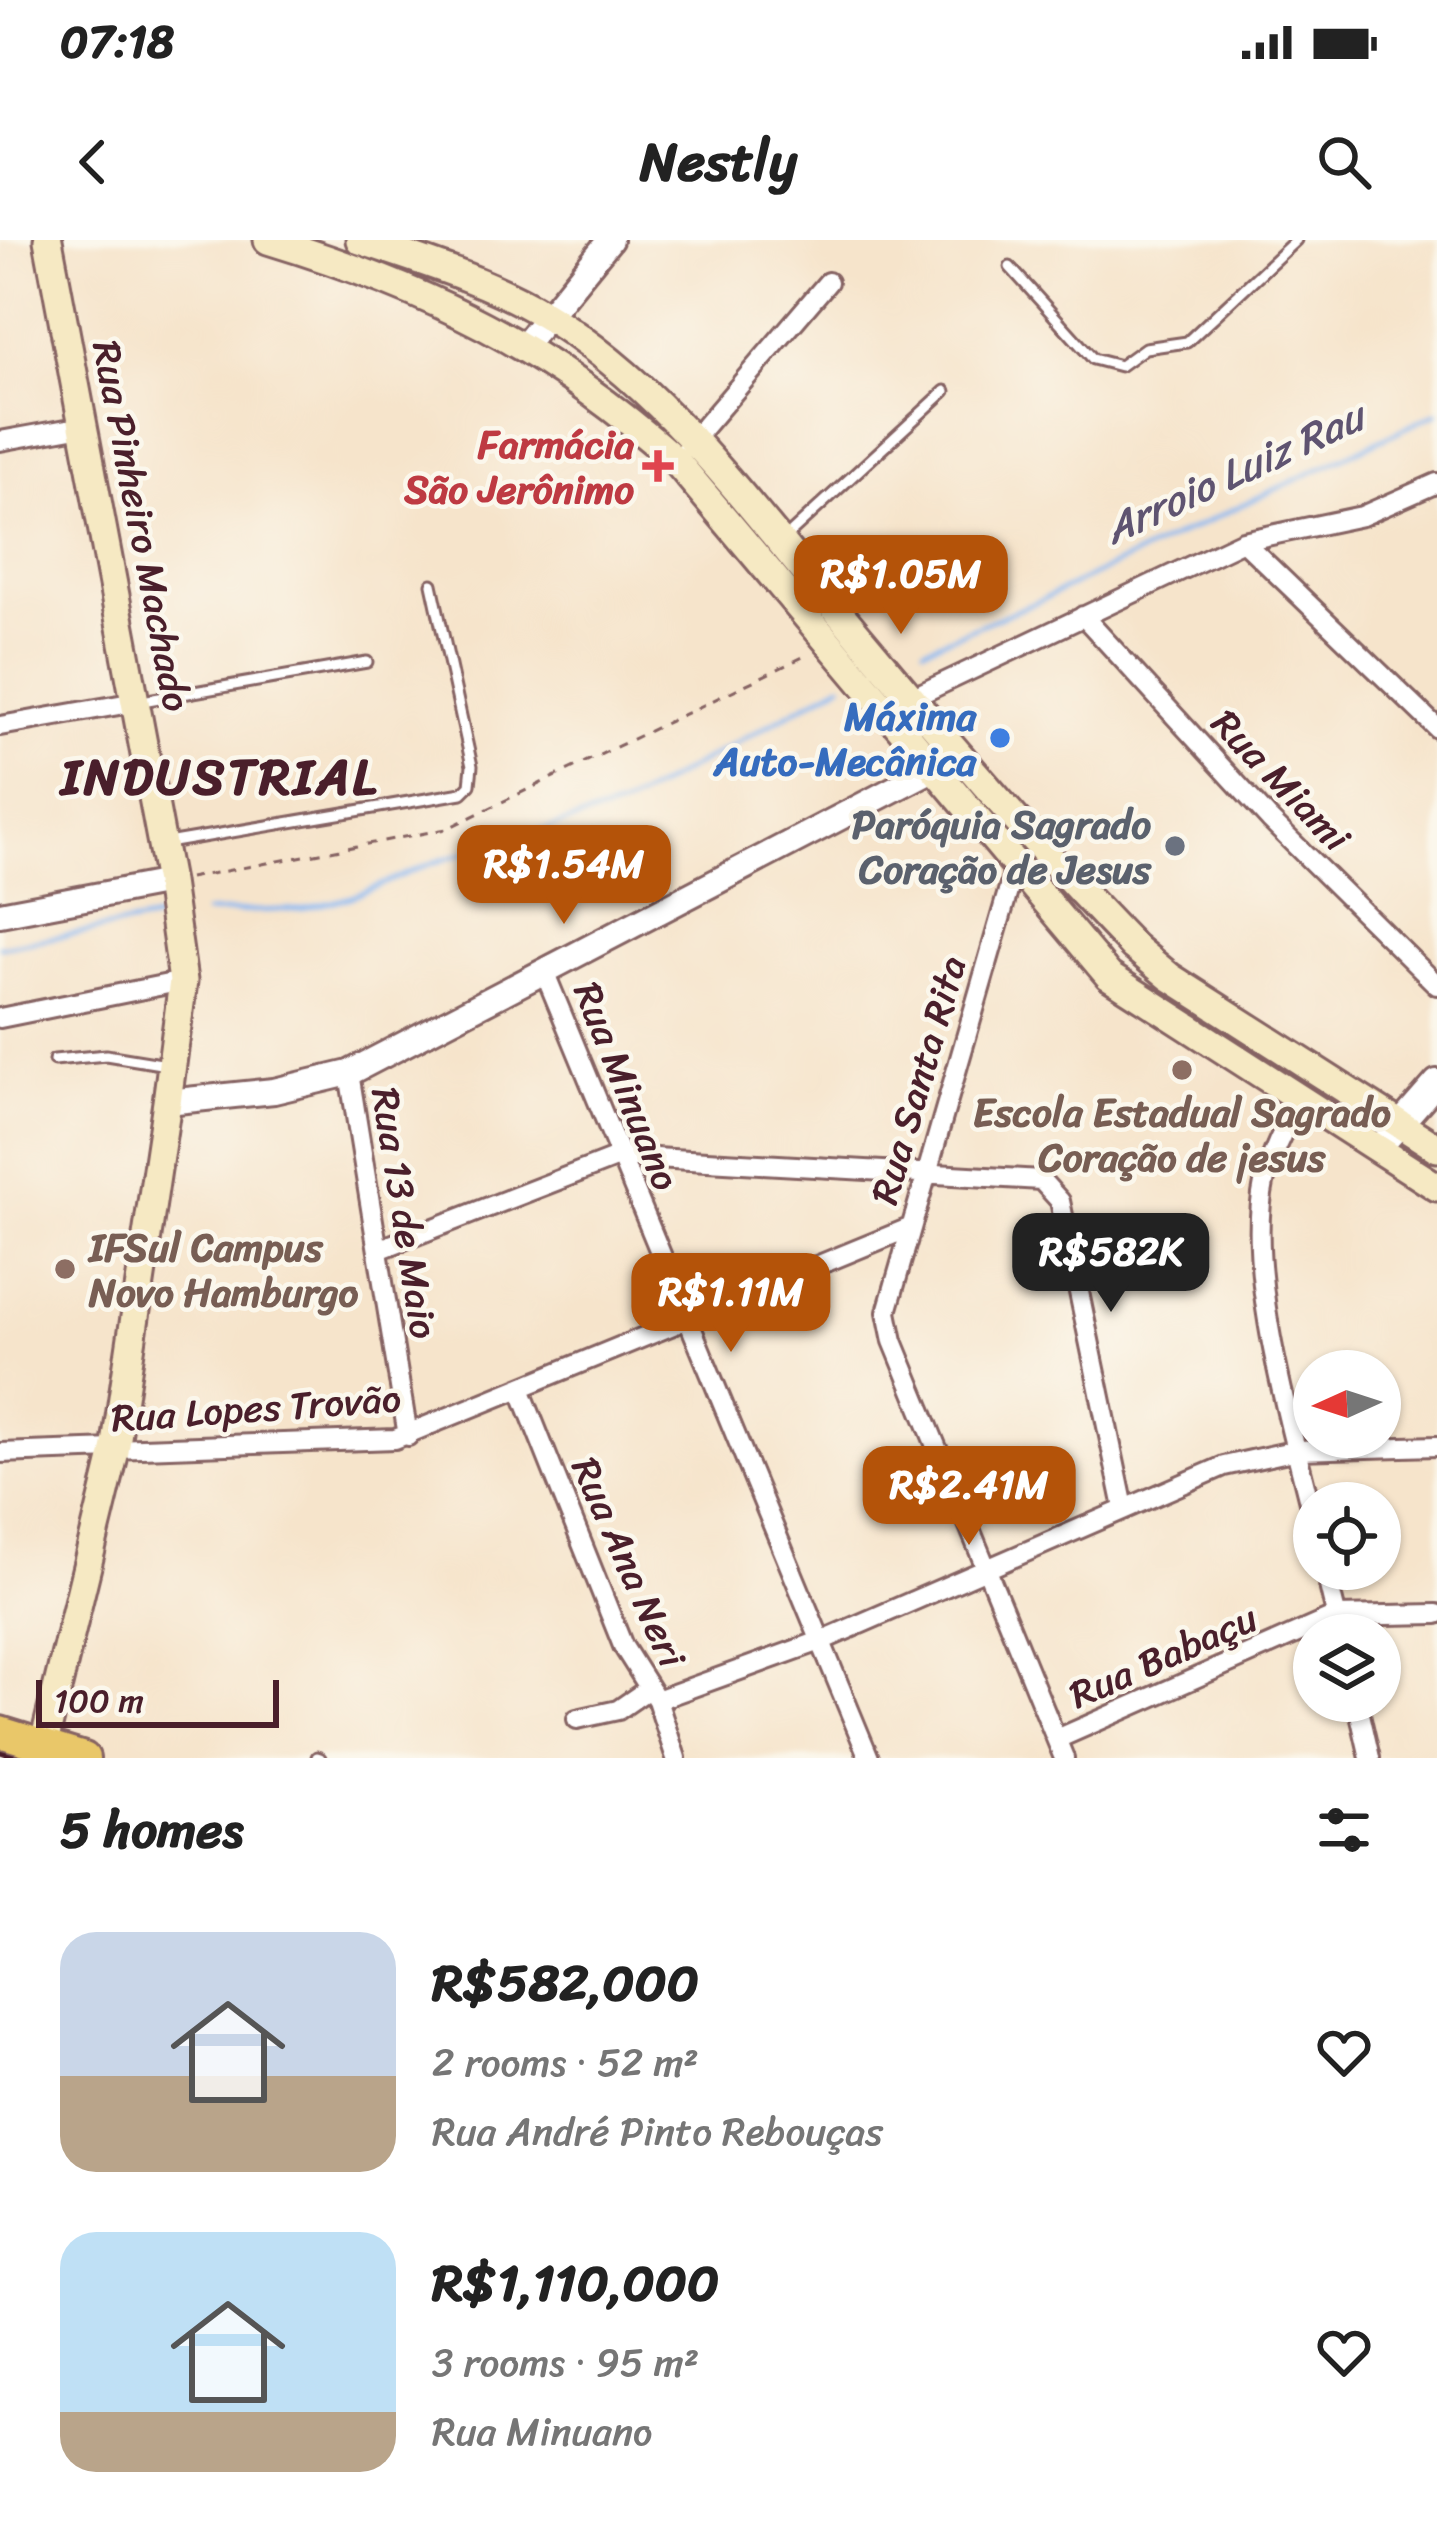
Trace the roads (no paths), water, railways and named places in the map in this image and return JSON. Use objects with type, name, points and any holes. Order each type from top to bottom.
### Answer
[{"type":"main road","name":"Rua Pinheiro Machado","points":[[41,1752],[116,1451],[183,982],[170,882],[48,240]]},
{"type":"main road","points":[[268,240],[371,271],[450,304],[525,344],[684,450],[899,704],[934,768],[1109,976],[1437,1187]]},
{"type":"main road","points":[[360,240],[457,273],[546,315],[780,542],[832,644],[961,754],[1134,947],[1170,977],[1437,1148]]},
{"type":"main road","points":[[0,1732],[41,1752],[84,1758]]},
{"type":"street","points":[[525,344],[610,240]]},
{"type":"street","points":[[684,450],[828,282]]},
{"type":"street","points":[[0,441],[83,426]]},
{"type":"street","points":[[899,704],[1243,542],[1362,516],[1437,484]]},
{"type":"street","points":[[1243,542],[1437,728]]},
{"type":"street","name":"Rua Miami","points":[[1082,616],[1270,820],[1437,985]]},
{"type":"street","points":[[0,726],[136,702]]},
{"type":"street","points":[[167,1102],[274,1090],[349,1072],[961,754]]},
{"type":"street","name":"Rua Santa Rita","points":[[987,1570],[893,1341],[887,1312],[1015,867]]},
{"type":"street","points":[[0,914],[170,882]]},
{"type":"street","name":"Rua Minuano","points":[[544,971],[869,1758]]},
{"type":"street","points":[[0,1018],[183,982]]},
{"type":"street","name":"Rua 13 de Maio","points":[[349,1072],[408,1436]]},
{"type":"street","points":[[1379,1148],[1437,1082]]},
{"type":"street","points":[[1293,1427],[1259,1236],[1264,1180],[1302,1097]]},
{"type":"street","points":[[378,1250],[620,1156],[1032,1178],[1056,1190],[1124,1508]]},
{"type":"street","name":"Rua Lopes Trovão","points":[[0,1453],[323,1444],[408,1436],[909,1228]]},
{"type":"street","name":"Rua Ana Neri","points":[[521,1391],[623,1646],[652,1695],[676,1758]]},
{"type":"street","points":[[1401,1446],[1437,1445]]},
{"type":"street","points":[[577,1719],[618,1710],[823,1640],[1224,1466],[1293,1451]]},
{"type":"street","points":[[987,1570],[1060,1749]]},
{"type":"street","name":"Rua Babaçu","points":[[1401,1618],[1437,1614]]},
{"type":"street","name":"Rua Babaçu","points":[[1060,1749],[1293,1646]]},
{"type":"street","points":[[1362,1722],[1370,1758]]},
{"type":"lane","points":[[1010,267],[1093,359],[1120,366],[1145,348],[1187,342],[1296,240]]},
{"type":"lane","points":[[780,542],[945,391]]},
{"type":"lane","points":[[162,844],[462,793],[470,785],[472,766],[432,584]]},
{"type":"lane","points":[[136,702],[367,662]]},
{"type":"lane","points":[[54,1060],[106,1055],[172,1066]]},
{"type":"waterway","name":"Arroio Luiz Rau","points":[[924,648],[1039,601],[1437,413]]},
{"type":"waterway","name":"Arroio Luiz Rau","points":[[205,913],[303,909],[352,897],[432,863],[623,806],[842,684]]},
{"type":"waterway","name":"Arroio Luiz Rau","points":[[0,947],[163,918]]},
{"type":"railway","points":[[0,1752],[21,1758]]},
{"type":"place","name":"Farmácia São Jerônimo","points":[[658,466]]},
{"type":"place","name":"Máxima Auto-Mecânica","points":[[1000,738]]},
{"type":"place","name":"Paróquia Sagrado Coração de Jesus","points":[[1175,846]]},
{"type":"place","name":"Escola Estadual Sagrado Coração de jesus","points":[[1182,1070]]},
{"type":"place","name":"IFSul Campus Novo Hamburgo","points":[[65,1269]]},
{"type":"district","name":"INDUSTRIAL","points":[[220,777]]}]
